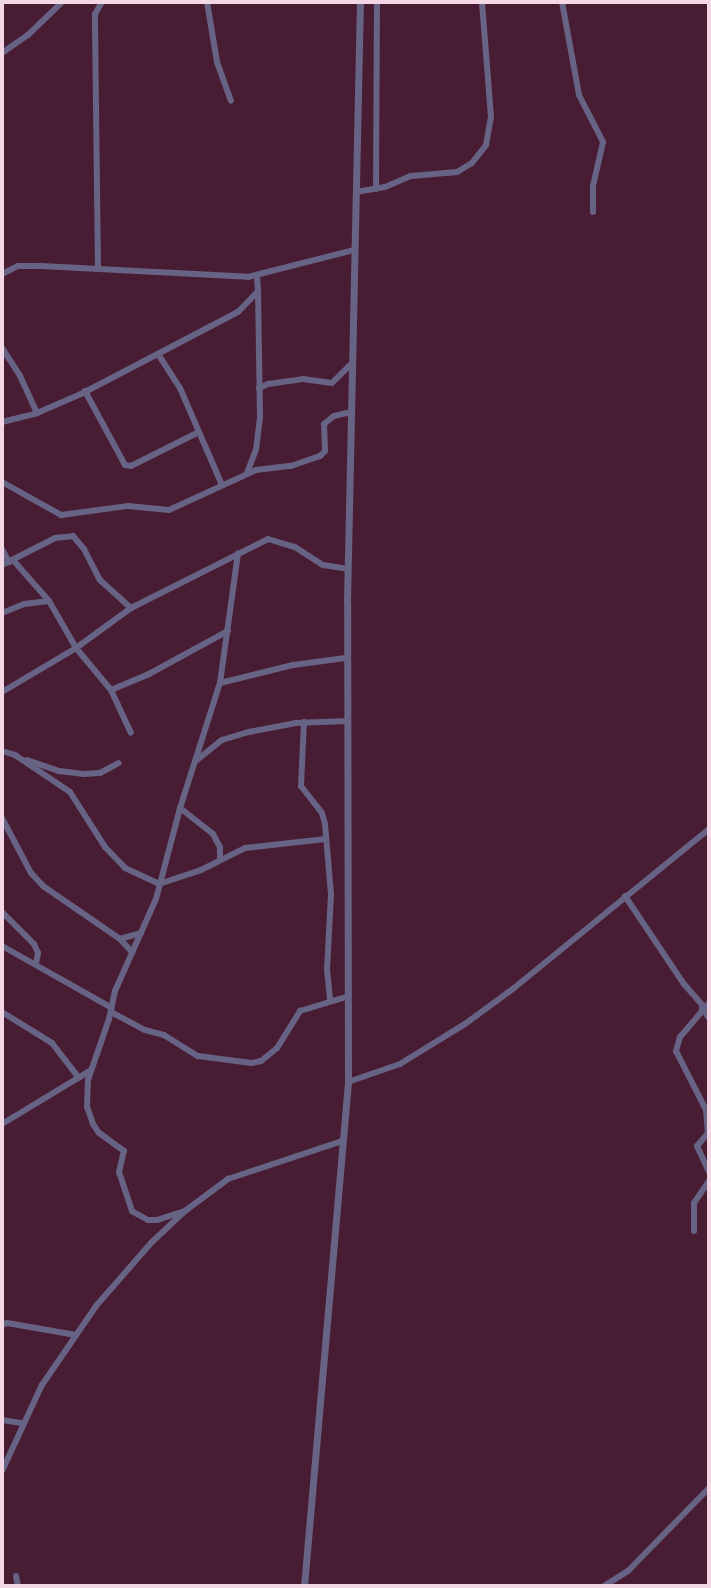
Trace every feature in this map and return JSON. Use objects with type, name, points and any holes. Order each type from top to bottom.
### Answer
[{"type":"street","points":[[2,53],[28,35],[62,2]]},
{"type":"street","points":[[98,269],[95,14],[102,2]]},
{"type":"street","points":[[208,2],[217,62],[231,101]]},
{"type":"street","points":[[304,1586],[348,1082],[346,658],[350,365],[360,3],[376,2],[376,189]]},
{"type":"street","points":[[356,192],[376,189],[411,176],[461,170],[472,163],[486,145],[491,117],[482,2]]},
{"type":"street","points":[[562,2],[579,96],[603,142],[593,186],[593,212]]},
{"type":"street","points":[[2,274],[18,266],[257,275],[355,250]]},
{"type":"street","points":[[245,478],[256,450],[261,335],[257,275]]},
{"type":"street","points":[[2,422],[37,413],[158,354],[238,312],[258,290]]},
{"type":"street","points":[[2,348],[20,376],[37,413]]},
{"type":"street","points":[[158,354],[180,388],[222,485]]},
{"type":"street","points":[[259,388],[303,379],[332,383],[350,365]]},
{"type":"street","points":[[85,391],[125,466],[131,466],[199,432]]},
{"type":"street","points":[[2,482],[55,513],[67,516],[80,510],[128,506],[169,510],[222,485],[245,478],[256,470],[291,466],[320,456],[325,451],[324,424],[334,416],[351,412]]},
{"type":"street","points":[[2,565],[55,538],[73,536],[84,549],[100,580],[131,608]]},
{"type":"street","points":[[2,692],[76,648],[131,608],[238,553],[274,538],[323,565],[348,569]]},
{"type":"street","points":[[2,549],[49,601],[76,648],[111,690],[131,733]]},
{"type":"street","points":[[185,1211],[157,1220],[148,1220],[132,1211],[119,1172],[124,1151],[99,1133],[87,1107],[88,1080],[115,991],[143,932],[159,884],[220,683],[238,553]]},
{"type":"street","points":[[2,613],[24,604],[49,601]]},
{"type":"street","points":[[111,690],[149,674],[228,631]]},
{"type":"street","points":[[220,683],[292,666],[346,658]]},
{"type":"street","points":[[197,761],[227,738],[304,722],[347,721]]},
{"type":"street","points":[[304,722],[301,786],[322,813],[331,894],[327,970],[330,1002]]},
{"type":"street","points":[[2,751],[60,771],[84,774],[100,773],[119,763]]},
{"type":"street","points":[[15,755],[70,792],[106,847],[125,868],[159,884],[259,845],[325,839]]},
{"type":"street","points":[[180,808],[213,834],[219,847],[220,860]]},
{"type":"street","points":[[2,818],[38,882],[120,939],[132,952]]},
{"type":"street","points":[[348,1082],[400,1064],[465,1024],[514,988],[709,829]]},
{"type":"street","points":[[625,896],[684,984],[705,1006],[709,1018]]},
{"type":"street","points":[[2,912],[34,944],[38,953],[36,963]]},
{"type":"street","points":[[120,939],[143,932]]},
{"type":"street","points":[[2,946],[36,963],[145,1030],[164,1035],[198,1056],[251,1063],[261,1061],[277,1048],[300,1011],[349,996]]},
{"type":"street","points":[[705,1006],[680,1037],[676,1051],[706,1110],[708,1133],[697,1146],[709,1172]]},
{"type":"street","points":[[2,1012],[52,1043],[79,1078]]},
{"type":"street","points":[[2,1124],[92,1069]]},
{"type":"street","points":[[2,1471],[22,1423],[42,1385],[76,1335],[108,1290],[185,1211],[238,1175],[342,1142]]},
{"type":"street","points":[[694,1231],[694,1203],[709,1181]]},
{"type":"street","points":[[2,1325],[7,1323],[76,1335]]},
{"type":"street","points":[[2,1420],[22,1423]]},
{"type":"street","points":[[604,1586],[628,1571],[709,1488]]},
{"type":"street","points":[[16,1576],[18,1586]]}]
